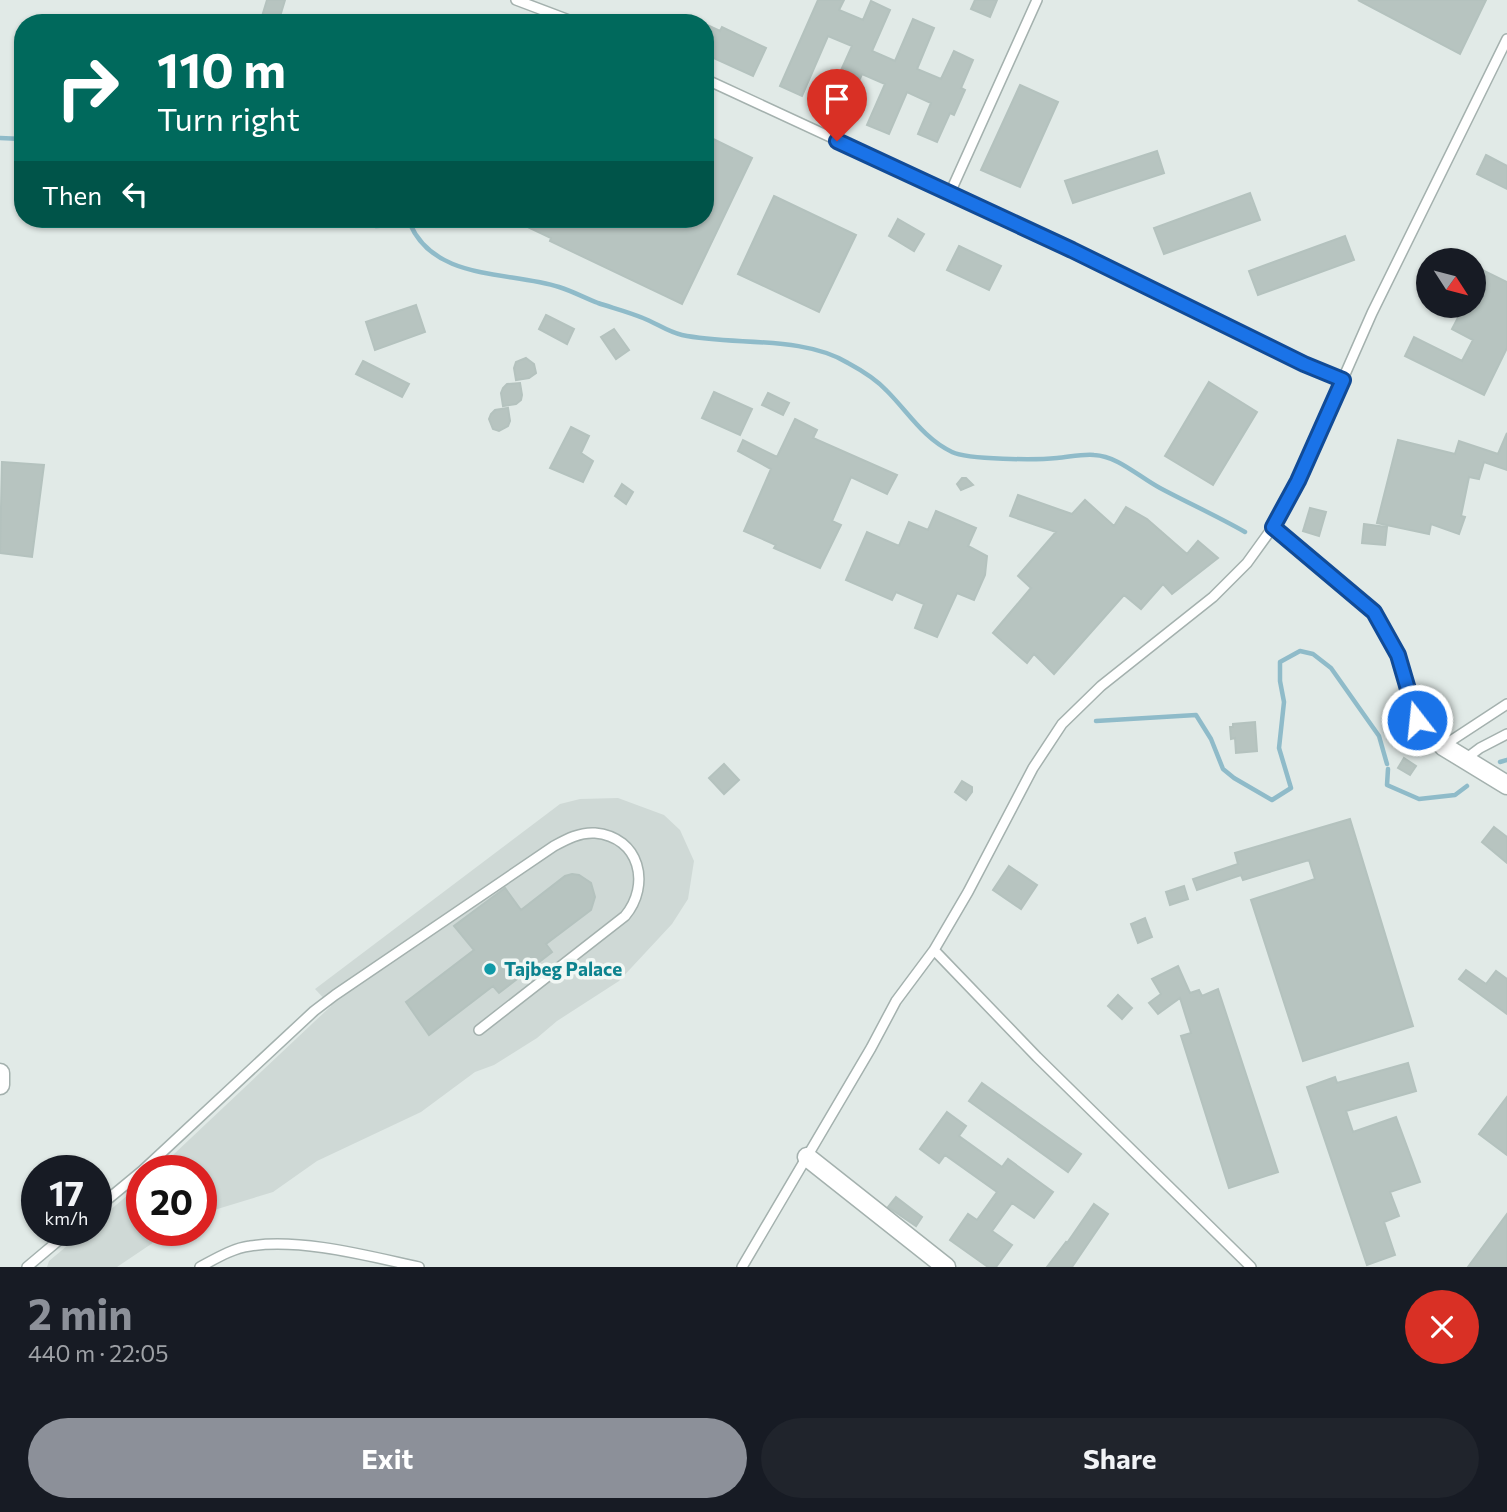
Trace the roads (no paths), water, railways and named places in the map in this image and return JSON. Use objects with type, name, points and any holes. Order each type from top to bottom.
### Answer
[{"type":"street","points":[[1443,746],[1507,785]]},
{"type":"street","points":[[0,1073],[0,1085]]},
{"type":"street","points":[[807,1157],[946,1267]]},
{"type":"lane","points":[[516,0],[541,4],[560,14]]},
{"type":"lane","points":[[950,193],[1037,0]]},
{"type":"lane","points":[[742,1267],[871,1048],[896,1000],[934,950],[968,892],[1033,768],[1062,724],[1101,686],[1213,597],[1247,563],[1273,527],[1298,481],[1372,313],[1507,39]]},
{"type":"lane","points":[[714,83],[1072,250],[1304,364],[1343,380]]},
{"type":"lane","points":[[1273,527],[1374,612],[1398,655],[1417,720],[1443,746],[1507,704]]},
{"type":"lane","points":[[1464,760],[1507,734]]},
{"type":"lane","points":[[159,1155],[314,1011],[335,995],[554,846],[576,835],[587,833],[597,833],[618,840],[633,856],[640,876],[640,887],[632,908],[479,1030]]},
{"type":"lane","points":[[934,950],[952,971],[1251,1267]]},
{"type":"lane","points":[[112,1196],[126,1184]]},
{"type":"lane","points":[[200,1267],[248,1246],[282,1244],[353,1253],[419,1267]]},
{"type":"lane","points":[[27,1267],[52,1246]]},
{"type":"waterway","points":[[0,138],[14,139]]},
{"type":"waterway","points":[[412,228],[421,242],[437,256],[455,265],[559,287],[638,316],[677,334],[789,345],[830,354],[879,383],[925,433],[942,447],[960,455],[1003,459],[1103,456],[1245,532]]},
{"type":"waterway","points":[[1096,721],[1196,715],[1211,739],[1223,769],[1272,800],[1291,788],[1279,748],[1284,702],[1280,662],[1300,651],[1313,654],[1331,668],[1379,736],[1387,764]]},
{"type":"waterway","points":[[1500,762],[1507,760]]},
{"type":"waterway","points":[[1388,769],[1387,785],[1419,799],[1455,795],[1467,786]]},
{"type":"place","name":"Tajbeg Palace","points":[[490,969]]}]
